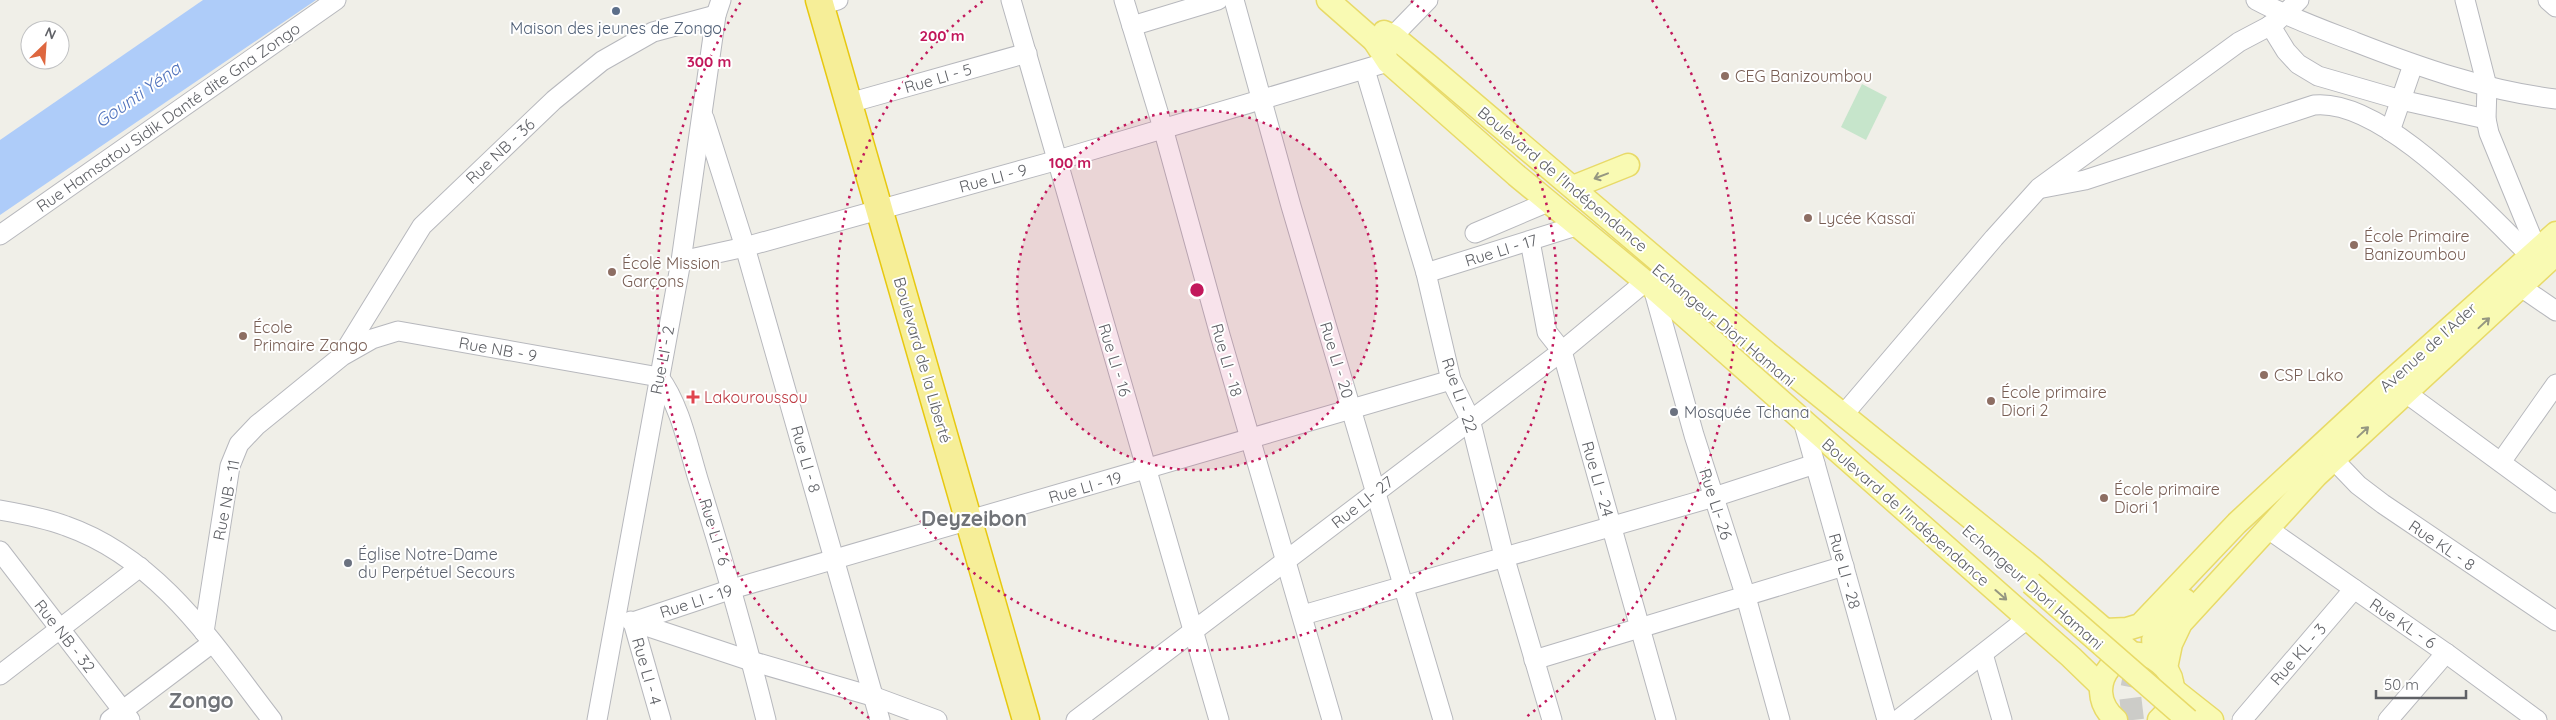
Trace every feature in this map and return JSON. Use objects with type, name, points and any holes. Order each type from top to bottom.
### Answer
[{"type":"highway","name":"Boulevard de la Liberté","points":[[826,2],[849,104],[1026,720]]},
{"type":"main road","name":"Boulevard de l'Indépendance","points":[[1328,0],[1384,37],[1573,186],[1767,353],[1844,414],[2132,654]]},
{"type":"main road","name":"Boulevard de l'Indépendance","points":[[1350,0],[1417,70]]},
{"type":"main road","name":"Boulevard de l'Indépendance","points":[[1384,37],[1388,62],[1576,226],[1649,285],[2101,686]]},
{"type":"main road","name":"Echangeur Diori Hamani","points":[[1417,70],[1691,305],[2027,588],[2167,720]]},
{"type":"main road","points":[[1573,186],[1628,165]]},
{"type":"main road","name":"Avenue de l'Ader","points":[[2166,668],[2171,644],[2181,623],[2268,529],[2309,470],[2334,460],[2521,287],[2541,253],[2556,233]]},
{"type":"main road","name":"Avenue de l'Ader","points":[[2132,654],[2134,637],[2147,634],[2169,605],[2277,496],[2309,470],[2541,253]]},
{"type":"main road","name":"Echangeur Diori Hamani","points":[[1691,305],[1789,396],[2188,720]]},
{"type":"main road","points":[[1691,305],[1767,353]]},
{"type":"main road","points":[[1789,396],[1845,458]]},
{"type":"main road","points":[[2105,630],[2127,629],[2147,634]]},
{"type":"main road","points":[[2116,720],[2104,706],[2101,686],[2104,674],[2111,665],[2121,658],[2132,654],[2145,655],[2156,659],[2166,668],[2172,678],[2174,690],[2170,706],[2159,720]]},
{"type":"main road","points":[[2174,690],[2212,720]]},
{"type":"street","name":"Rue Hamsatou Sidik Danté dite Gna Zongo","points":[[0,235],[336,0]]},
{"type":"street","name":"Rue LI - 16","points":[[1011,0],[1148,468],[1219,720]]},
{"type":"street","name":"Rue LI - 18","points":[[1124,0],[1163,128],[1332,720]]},
{"type":"street","points":[[1132,26],[1218,0]]},
{"type":"street","name":"Rue LI - 20","points":[[1234,0],[1291,206],[1353,411],[1375,492],[1405,586],[1443,720]]},
{"type":"street","points":[[1384,37],[1428,0]]},
{"type":"street","points":[[2256,0],[2277,20],[2413,65],[2487,86],[2556,99]]},
{"type":"street","points":[[1844,414],[2039,188],[2239,42],[2277,20],[2299,0]]},
{"type":"street","points":[[2465,0],[2487,86],[2486,119],[2492,144],[2541,253]]},
{"type":"street","points":[[2548,0],[2556,7]]},
{"type":"street","name":"Rue LI - 2","points":[[597,720],[625,618],[659,377],[681,261],[719,8]]},
{"type":"street","name":"Rue NB - 36","points":[[342,356],[422,226],[554,100],[602,61],[652,32],[719,8]]},
{"type":"street","points":[[2277,20],[2286,51],[2298,64],[2318,76],[2401,100],[2486,119]]},
{"type":"street","name":"Rue LI - 5","points":[[849,104],[1027,53]]},
{"type":"street","name":"Rue LI - 9","points":[[681,261],[745,247],[1058,160],[1388,62]]},
{"type":"street","points":[[2390,131],[2413,65]]},
{"type":"street","name":"Rue LI - 22","points":[[1365,70],[1426,273],[1451,380],[1470,419],[1504,556],[1552,720]]},
{"type":"street","points":[[2039,188],[2085,180],[2314,105],[2340,107],[2390,131],[2422,152],[2541,253]]},
{"type":"street","name":"Rue LI - 8","points":[[702,112],[745,247],[875,697],[880,720]]},
{"type":"street","points":[[1475,233],[1548,202]]},
{"type":"street","name":"Rue LI - 17","points":[[1426,273],[1576,226]]},
{"type":"street","name":"Rue LI - 24","points":[[1530,241],[1545,325],[1562,351],[1666,720]]},
{"type":"street","name":"Rue LI- 27","points":[[1076,720],[1287,561],[1470,419],[1649,285]]},
{"type":"street","name":"Rue LI- 26","points":[[1649,285],[1694,435],[1746,597],[1780,720]]},
{"type":"street","points":[[2521,287],[2556,311]]},
{"type":"street","name":"Rue NB - 9","points":[[342,356],[372,339],[398,331],[659,377]]},
{"type":"street","name":"Rue NB - 11","points":[[208,638],[230,466],[239,444],[257,425],[342,356]]},
{"type":"street","name":"Rue LI - 6","points":[[659,377],[671,397],[732,589],[766,720]]},
{"type":"street","name":"Rue LI - 19","points":[[625,618],[835,561],[1148,468],[1353,411],[1451,380]]},
{"type":"street","points":[[2501,462],[2556,384]]},
{"type":"street","points":[[2406,393],[2556,503]]},
{"type":"street","name":"Rue LI - 28","points":[[1803,421],[1887,720]]},
{"type":"street","name":"Rue KL - 8","points":[[2334,460],[2358,485],[2383,504],[2556,621]]},
{"type":"street","points":[[1303,615],[1611,525],[1714,497],[1815,464]]},
{"type":"street","points":[[0,510],[40,517],[68,526],[94,538],[140,567],[178,600],[272,720]]},
{"type":"street","name":"Rue KL - 6","points":[[2268,529],[2446,653],[2535,719]]},
{"type":"street","name":"Rue NB - 32","points":[[0,551],[59,629],[121,717]]},
{"type":"street","points":[[1534,660],[1844,566]]},
{"type":"street","points":[[0,675],[140,567]]},
{"type":"street","name":"Rue KL - 3","points":[[2242,720],[2354,589]]},
{"type":"street","points":[[625,618],[751,661],[875,697],[937,720]]},
{"type":"street","name":"Rue LI - 4","points":[[625,618],[661,720]]},
{"type":"street","points":[[1898,720],[2027,619]]},
{"type":"street","points":[[121,717],[208,638]]},
{"type":"street","points":[[2388,720],[2446,653]]},
{"type":"street","points":[[1983,654],[2002,720]]},
{"type":"green space","points":[[1862,84],[1887,97],[1866,140],[1841,127]]},
{"type":"water","name":"Gounti Yéna","points":[[203,0],[316,0],[0,215],[0,140]]},
{"type":"tunnel","points":[[2133,720],[2130,695],[2138,656]]},
{"type":"place","name":"Maison des jeunes de Zongo","points":[[616,11]]},
{"type":"place","name":"CEG Banizoumbou","points":[[1725,76]]},
{"type":"place","name":"Lycée Kassaï","points":[[1808,218]]},
{"type":"place","name":"École Primaire Banizoumbou","points":[[2354,245]]},
{"type":"place","name":"École Mission Garçons","points":[[612,272]]},
{"type":"place","name":"École Primaire Zango","points":[[243,336]]},
{"type":"place","name":"CSP Lako","points":[[2264,375]]},
{"type":"place","name":"Lakouroussou","points":[[693,397]]},
{"type":"place","name":"École primaire Diori 2","points":[[1991,401]]},
{"type":"place","name":"Mosquée Tchana","points":[[1674,412]]},
{"type":"place","name":"École primaire Diori 1","points":[[2104,498]]},
{"type":"place","name":"Église Notre-Dame du Perpétuel Secours","points":[[348,563]]},
{"type":"district","name":"Deyzeibon","points":[[974,519]]},
{"type":"district","name":"Zongo","points":[[201,701]]}]
